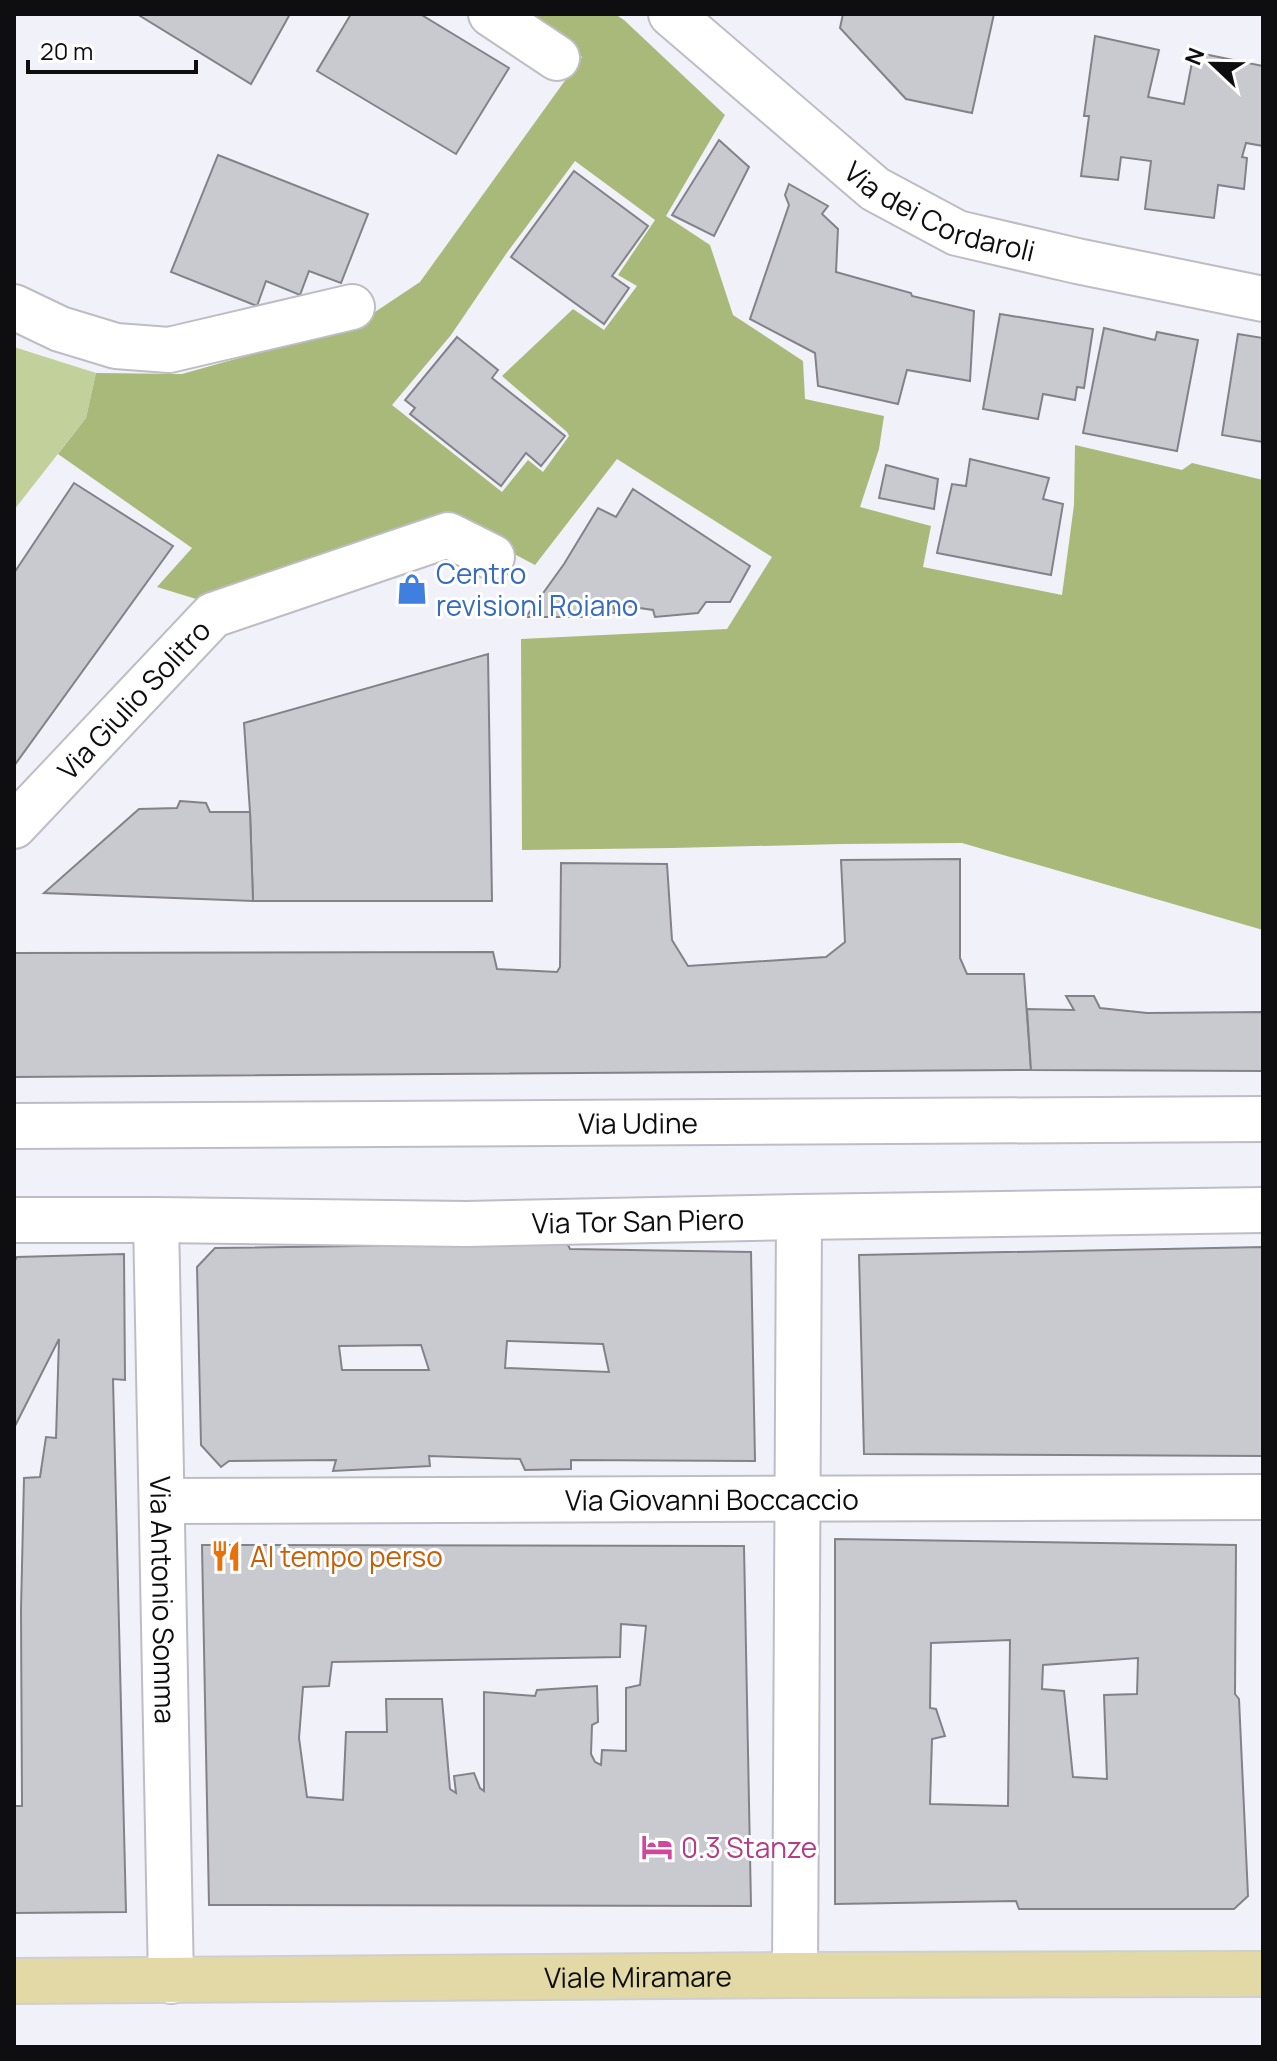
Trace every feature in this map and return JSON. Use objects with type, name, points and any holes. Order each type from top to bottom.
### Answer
[{"type":"main road","name":"Viale Miramare","points":[[14,1981],[1263,1974]]},
{"type":"street","points":[[491,14],[557,58]]},
{"type":"street","name":"Via dei Cordaroli","points":[[671,14],[875,189],[957,233],[1263,299]]},
{"type":"street","points":[[14,307],[60,329],[116,346],[169,350],[352,307]]},
{"type":"street","name":"Via Giulio Solitro","points":[[14,826],[213,615],[448,535],[492,557]]},
{"type":"street","name":"Via Udine","points":[[14,1126],[1263,1119]]},
{"type":"street","name":"Via Tor San Piero","points":[[14,1220],[466,1224],[1263,1210]]},
{"type":"street","points":[[795,1975],[799,1217]]},
{"type":"street","name":"Via Antonio Somma","points":[[156,1220],[171,1981]]},
{"type":"street","name":"Via Giovanni Boccaccio","points":[[162,1501],[1263,1497]]},
{"type":"green space","points":[[519,14],[615,14],[725,115],[666,216],[710,245],[733,315],[803,361],[805,399],[884,416],[879,449],[860,507],[931,526],[923,567],[1062,595],[1074,505],[1075,445],[1182,470],[1192,463],[1263,480],[1263,930],[962,843],[522,850],[521,639],[727,629],[772,557],[617,459],[535,565],[450,520],[206,602],[157,587],[192,548],[58,454],[86,418],[96,373],[182,374],[354,326],[420,282],[582,57]],"holes":[[[575,161],[655,220],[618,275],[637,286],[604,330],[573,309],[502,376],[569,436],[543,472],[528,460],[502,492],[392,405],[451,335]]]},
{"type":"green space","points":[[14,347],[96,373],[86,418],[14,510]]},
{"type":"building","points":[[137,14],[290,14],[251,84]]},
{"type":"building","points":[[351,14],[420,14],[509,68],[456,154],[317,71]]},
{"type":"building","points":[[843,14],[994,14],[972,113],[906,99],[840,28]]},
{"type":"building","points":[[1095,36],[1159,50],[1148,97],[1184,104],[1194,52],[1263,66],[1263,146],[1246,143],[1242,157],[1247,158],[1244,189],[1218,185],[1214,218],[1145,209],[1151,161],[1121,157],[1118,180],[1081,176],[1089,116],[1084,116]]},
{"type":"building","points":[[719,140],[749,167],[714,236],[672,215]]},
{"type":"building","points":[[218,155],[368,214],[341,283],[309,271],[300,295],[266,281],[257,306],[171,272]]},
{"type":"building","points":[[574,171],[648,226],[612,276],[629,288],[604,324],[511,257]]},
{"type":"building","points":[[789,184],[828,206],[822,214],[838,229],[836,272],[911,293],[912,296],[974,311],[970,381],[907,370],[898,404],[818,386],[815,353],[750,319],[789,205],[785,195]]},
{"type":"building","points":[[1000,314],[1093,329],[1084,388],[1077,387],[1075,400],[1043,394],[1038,419],[983,409]]},
{"type":"building","points":[[1104,328],[1155,340],[1157,332],[1198,340],[1177,451],[1083,433]]},
{"type":"building","points":[[1238,334],[1263,338],[1263,442],[1222,435]]},
{"type":"building","points":[[457,337],[498,370],[492,378],[565,436],[541,466],[526,453],[501,486],[410,414],[415,408],[405,400]]},
{"type":"building","points":[[970,459],[1049,478],[1043,499],[1063,504],[1051,575],[937,553],[952,484],[966,486]]},
{"type":"building","points":[[886,465],[938,479],[934,509],[879,498]]},
{"type":"building","points":[[74,483],[173,546],[14,766],[14,573]]},
{"type":"building","points":[[633,489],[750,566],[730,602],[706,602],[698,613],[655,617],[653,610],[612,604],[616,613],[589,612],[590,617],[526,617],[564,564],[598,508],[616,517]]},
{"type":"building","points":[[488,654],[492,901],[253,901],[244,723]]},
{"type":"building","points":[[180,801],[206,803],[210,812],[250,812],[253,901],[44,893],[139,809],[177,808]]},
{"type":"building","points":[[960,859],[960,958],[967,974],[1024,974],[1031,1070],[14,1077],[14,953],[493,952],[497,969],[557,972],[560,967],[561,863],[667,864],[672,940],[688,966],[826,957],[845,942],[841,860]]},
{"type":"building","points":[[1066,996],[1094,996],[1100,1008],[1147,1013],[1263,1012],[1263,1071],[1031,1070],[1027,1009],[1074,1010]]},
{"type":"building","points":[[567,1243],[570,1249],[751,1252],[755,1461],[571,1460],[571,1469],[525,1470],[520,1459],[429,1456],[430,1466],[333,1471],[336,1460],[229,1461],[221,1467],[201,1445],[197,1267],[215,1248]],"holes":[[[507,1341],[603,1344],[609,1372],[505,1368]],[[421,1345],[429,1370],[342,1370],[339,1346]]]},
{"type":"building","points":[[1263,1247],[1263,1456],[864,1454],[859,1255]]},
{"type":"building","points":[[124,1254],[125,1380],[113,1379],[126,1912],[14,1913],[14,1806],[22,1806],[24,1478],[40,1477],[46,1437],[56,1438],[59,1339],[14,1428],[14,1262],[17,1257]]},
{"type":"building","points":[[835,1539],[1236,1545],[1235,1694],[1239,1699],[1248,1896],[1234,1909],[1019,1909],[1016,1901],[835,1904]],"holes":[[[1010,1640],[1008,1806],[930,1804],[932,1739],[945,1736],[936,1709],[930,1708],[931,1643]],[[1138,1658],[1137,1694],[1104,1695],[1107,1779],[1073,1777],[1064,1691],[1042,1689],[1043,1665]]]},
{"type":"building","points":[[202,1545],[744,1546],[751,1906],[209,1905]],"holes":[[[621,1624],[646,1626],[640,1685],[626,1688],[626,1751],[602,1750],[601,1765],[595,1762],[591,1754],[592,1725],[598,1722],[597,1686],[537,1690],[535,1696],[484,1692],[484,1791],[474,1773],[454,1776],[456,1793],[450,1789],[442,1699],[386,1699],[387,1732],[346,1732],[343,1800],[307,1797],[299,1738],[303,1687],[329,1686],[332,1662],[620,1657]]]},
{"type":"place","name":"Centro revisioni Roiano","points":[[412,589]]},
{"type":"place","name":"Al tempo perso","points":[[226,1556]]},
{"type":"place","name":"0.3 Stanze","points":[[657,1847]]}]
